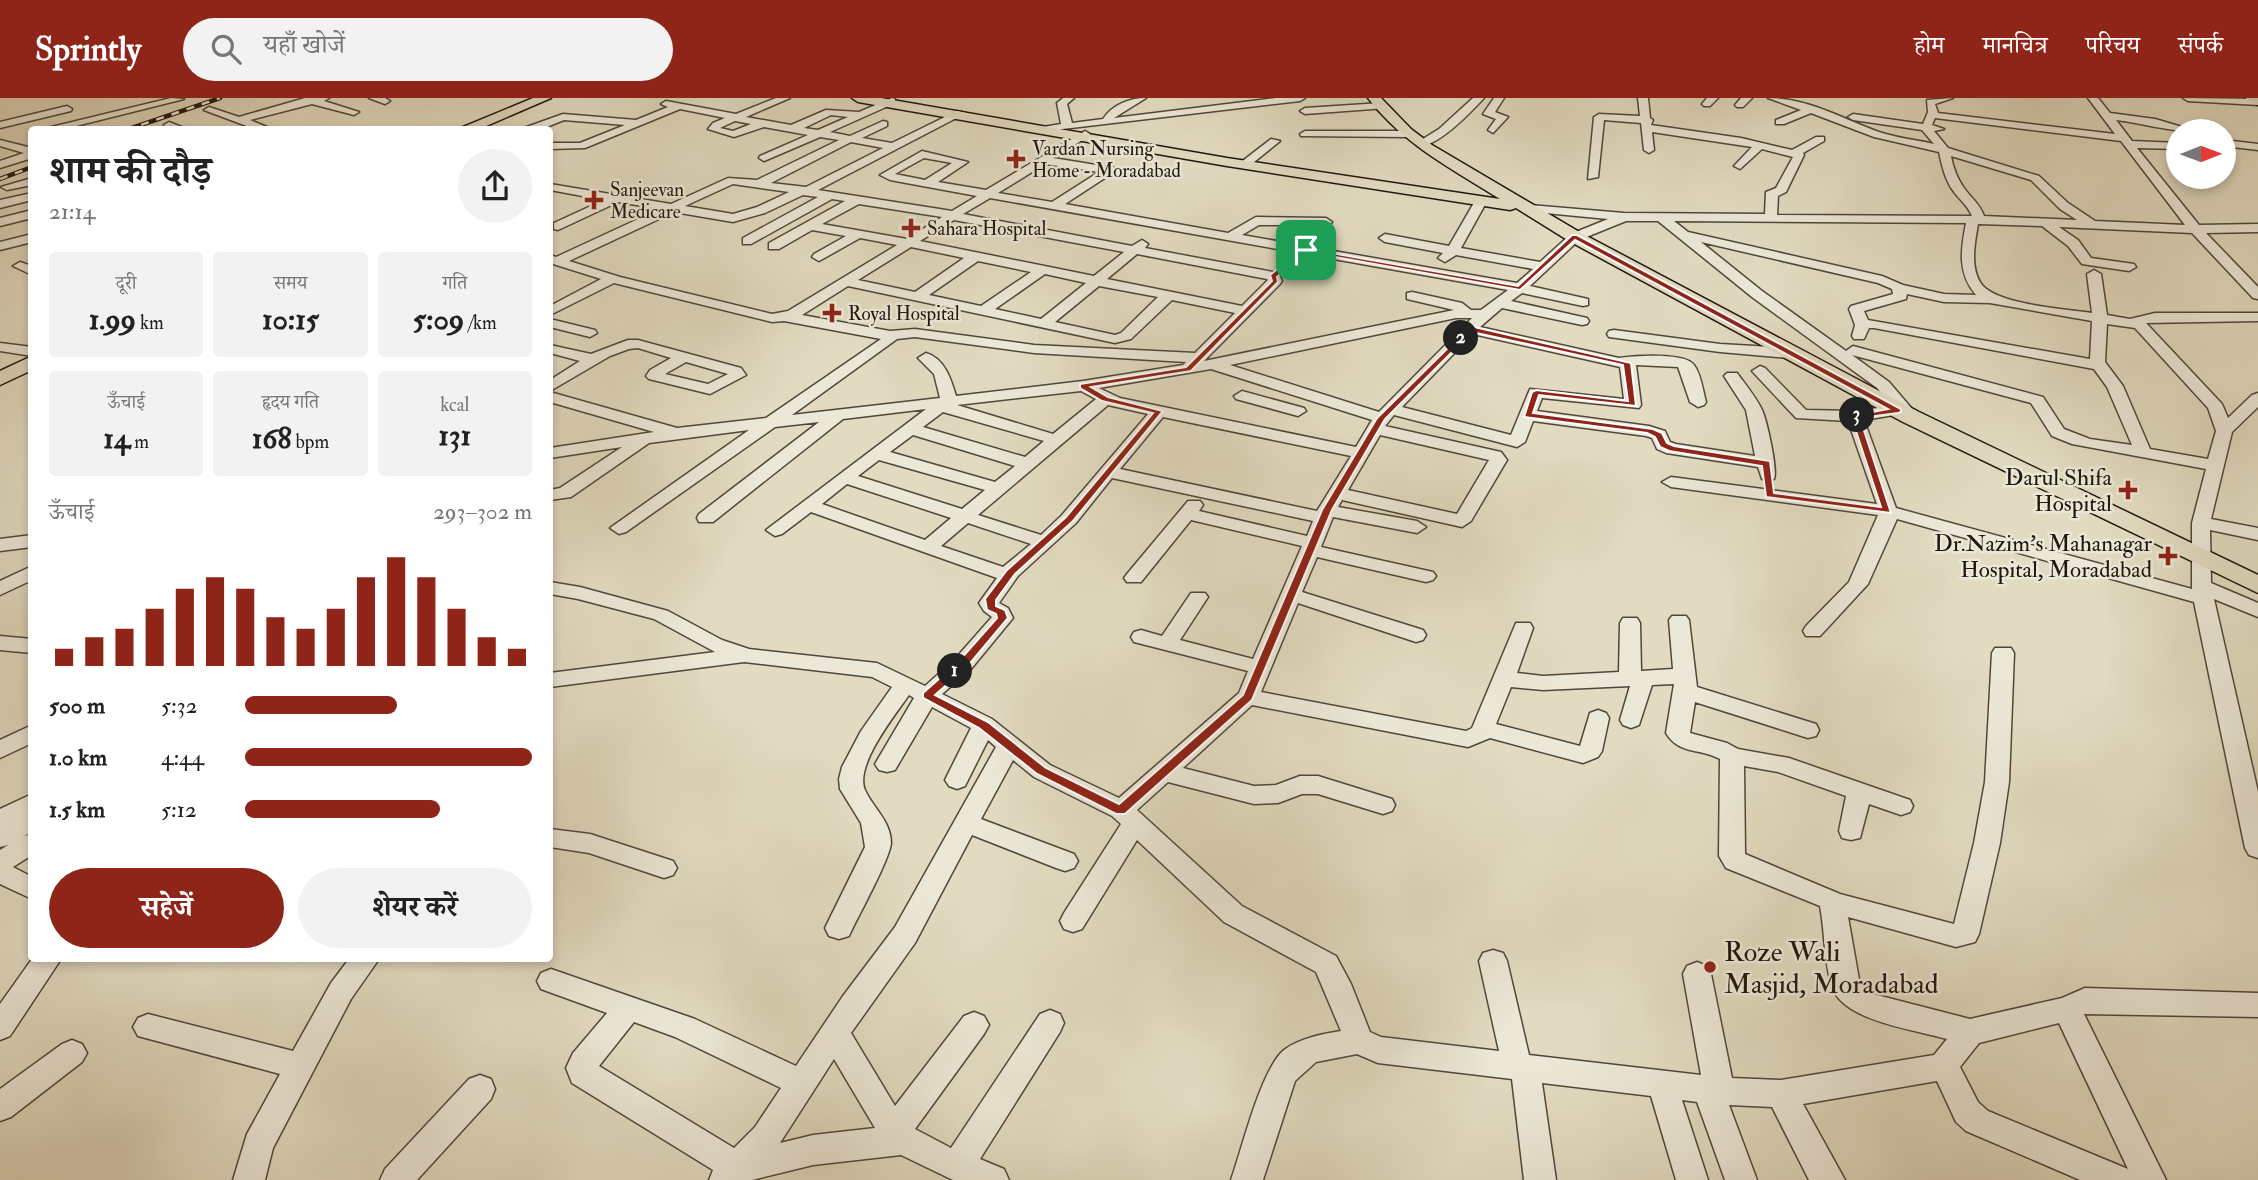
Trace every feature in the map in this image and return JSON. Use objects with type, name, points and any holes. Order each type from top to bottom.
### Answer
[{"type":"main road","points":[[460,126],[531,98]]},
{"type":"main road","points":[[473,126],[545,98]]},
{"type":"main road","points":[[484,126],[553,98]]},
{"type":"main road","points":[[858,98],[958,114]]},
{"type":"main road","points":[[885,101],[1247,163],[1519,205]]},
{"type":"main road","points":[[1378,102],[1409,134],[1519,205],[1575,237],[1904,414],[2258,585]]},
{"type":"main road","points":[[1247,163],[1519,205]]},
{"type":"main road","points":[[0,369],[28,354]]},
{"type":"main road","points":[[0,379],[28,364]]},
{"type":"street","points":[[0,125],[70,104],[100,117],[118,125],[186,101],[179,98],[100,117],[61,126]]},
{"type":"street","points":[[239,120],[306,100],[324,98]]},
{"type":"street","points":[[785,98],[713,130],[729,134],[739,133],[816,109]]},
{"type":"street","points":[[1106,122],[1112,113],[1141,98]]},
{"type":"street","points":[[1053,128],[1266,100],[1300,98]]},
{"type":"street","points":[[1305,134],[1409,134],[1443,131],[1479,98]]},
{"type":"street","points":[[1493,130],[1503,117],[1488,114],[1499,98]]},
{"type":"street","points":[[1643,98],[1650,150]]},
{"type":"street","points":[[1773,98],[1815,110],[1866,131],[1944,150],[2035,178],[2064,206],[2091,224]]},
{"type":"street","points":[[1926,128],[1933,115],[1930,102],[1948,98]]},
{"type":"street","points":[[2093,98],[2196,229],[2258,295]]},
{"type":"street","points":[[2188,98],[2256,100]]},
{"type":"street","points":[[108,100],[132,109]]},
{"type":"street","points":[[306,100],[354,112]]},
{"type":"street","points":[[1051,100],[1066,100],[1053,128]]},
{"type":"street","points":[[739,133],[760,152],[819,134],[885,101]]},
{"type":"street","points":[[1306,111],[1378,102]]},
{"type":"street","points":[[663,103],[894,147]]},
{"type":"street","points":[[0,114],[70,104],[81,106]]},
{"type":"street","points":[[247,105],[268,112]]},
{"type":"street","points":[[553,146],[581,146],[677,107]]},
{"type":"street","points":[[768,137],[830,112],[883,119],[910,107]]},
{"type":"street","points":[[209,110],[257,126]]},
{"type":"street","points":[[1780,122],[1815,110],[1951,131]]},
{"type":"street","points":[[553,187],[737,217],[761,210],[958,114]]},
{"type":"street","points":[[1933,115],[2051,126],[2126,141],[2166,145]]},
{"type":"street","points":[[2106,116],[2166,125]]},
{"type":"street","points":[[539,126],[563,117],[638,122]]},
{"type":"street","points":[[1592,177],[1598,117],[1760,145],[1800,155],[1780,192],[1772,192],[1772,217]]},
{"type":"street","points":[[1699,120],[1699,126],[1711,136]]},
{"type":"street","points":[[1312,123],[1409,134]]},
{"type":"street","points":[[761,183],[883,124]]},
{"type":"street","points":[[1926,128],[1944,150],[1948,169],[1958,189],[1975,208],[1976,220],[1967,258],[1972,281],[1989,299]]},
{"type":"street","points":[[787,317],[1083,135]]},
{"type":"street","points":[[5,138],[28,151]]},
{"type":"street","points":[[1716,149],[1724,139]]},
{"type":"street","points":[[1794,153],[1820,139]]},
{"type":"street","points":[[1247,163],[1275,141]]},
{"type":"street","points":[[1892,152],[1907,141]]},
{"type":"street","points":[[801,190],[876,144]]},
{"type":"street","points":[[2236,144],[2258,147]]},
{"type":"street","points":[[1740,166],[1760,145]]},
{"type":"street","points":[[3,162],[28,154]]},
{"type":"street","points":[[928,183],[962,162],[922,154],[886,175],[928,183],[1165,224],[1520,288],[1583,303]]},
{"type":"street","points":[[1043,160],[1133,174]]},
{"type":"street","points":[[1056,205],[1108,170]]},
{"type":"street","points":[[554,262],[729,181],[761,183],[858,199],[1134,250],[1281,270]]},
{"type":"street","points":[[7,187],[28,182]]},
{"type":"street","points":[[747,241],[831,195]]},
{"type":"street","points":[[554,221],[573,219],[619,197]]},
{"type":"street","points":[[0,204],[28,198]]},
{"type":"street","points":[[774,246],[858,199]]},
{"type":"street","points":[[1430,272],[1453,250],[1481,201]]},
{"type":"street","points":[[1519,205],[1624,218],[1702,216],[1976,220],[2196,229],[2258,228]]},
{"type":"street","points":[[1200,364],[1336,211]]},
{"type":"street","points":[[0,222],[28,215]]},
{"type":"street","points":[[1684,234],[1702,216]]},
{"type":"street","points":[[1661,217],[1757,294],[1851,356],[1883,385],[1904,414]]},
{"type":"street","points":[[1073,921],[1127,817],[1163,772],[1248,697],[1326,514],[1383,418],[1474,319],[1520,288],[1575,237],[1624,218]]},
{"type":"street","points":[[785,220],[1246,311]]},
{"type":"street","points":[[1232,236],[1256,221],[1326,222]]},
{"type":"street","points":[[2045,222],[2073,243],[2087,261],[2129,267]]},
{"type":"street","points":[[1044,324],[1165,224]]},
{"type":"street","points":[[819,257],[858,234]]},
{"type":"street","points":[[1684,234],[1882,280],[1899,288],[1944,298],[1989,299],[2136,324],[2216,407],[2224,431],[2201,523],[2202,592],[2258,848]]},
{"type":"street","points":[[1385,238],[1543,267]]},
{"type":"street","points":[[0,246],[28,239]]},
{"type":"street","points":[[916,297],[976,256]]},
{"type":"street","points":[[554,262],[772,318],[787,317],[889,336],[910,332],[1034,349],[1200,364],[1383,418],[1495,456],[1498,460],[1462,521],[1337,494]]},
{"type":"street","points":[[983,311],[1042,270]]},
{"type":"street","points":[[2094,274],[2100,318],[2098,366]]},
{"type":"street","points":[[553,309],[612,279]]},
{"type":"street","points":[[847,282],[1106,338],[1121,338],[1169,295]]},
{"type":"street","points":[[1851,356],[1863,326],[1856,309],[1901,296],[1899,288]]},
{"type":"street","points":[[1412,296],[1457,306],[1474,319],[1627,363],[1636,360],[1685,364],[1698,402]]},
{"type":"street","points":[[1500,303],[1582,320]]},
{"type":"street","points":[[2136,324],[2142,319],[2155,317],[2258,317]]},
{"type":"street","points":[[553,453],[679,433],[768,425],[1083,386],[1474,319]]},
{"type":"street","points":[[553,324],[590,333]]},
{"type":"street","points":[[1863,326],[1874,324],[2098,366],[2115,386],[2143,452]]},
{"type":"street","points":[[553,338],[572,329]]},
{"type":"street","points":[[1614,334],[1720,348],[1789,352]]},
{"type":"street","points":[[619,528],[887,344],[889,336]]},
{"type":"street","points":[[553,384],[620,346],[633,344],[683,356]]},
{"type":"street","points":[[0,347],[28,351]]},
{"type":"street","points":[[553,350],[595,360]]},
{"type":"street","points":[[1851,356],[2032,398],[2042,403],[2063,436],[2077,441],[2216,465]]},
{"type":"street","points":[[926,358],[941,373],[945,404]]},
{"type":"street","points":[[1383,418],[1517,442],[1534,393],[1633,405],[1627,363]]},
{"type":"street","points":[[1760,371],[1802,415],[1904,414]]},
{"type":"street","points":[[1732,376],[1754,410],[1767,463],[1769,495]]},
{"type":"street","points":[[1083,386],[1105,399],[1361,453]]},
{"type":"street","points":[[1277,436],[1311,395]]},
{"type":"street","points":[[1242,396],[1298,411]]},
{"type":"street","points":[[553,398],[679,433]]},
{"type":"street","points":[[2224,431],[2249,415],[2258,398]]},
{"type":"street","points":[[928,547],[1105,399]]},
{"type":"street","points":[[775,530],[945,404]]},
{"type":"street","points":[[945,404],[1057,440]]},
{"type":"street","points":[[1530,409],[1609,414]]},
{"type":"street","points":[[1530,409],[1649,431],[1659,435],[1663,445],[1672,449],[1767,463]]},
{"type":"street","points":[[839,928],[878,847],[879,835],[874,824],[850,786],[850,772],[857,757],[916,690],[963,664],[1003,618],[1001,612],[991,607],[990,599],[1011,572],[1069,519],[1159,411]]},
{"type":"street","points":[[706,518],[838,415]]},
{"type":"street","points":[[1813,631],[1858,584],[1885,527],[1888,511],[1855,416]]},
{"type":"street","points":[[911,429],[1028,464]]},
{"type":"street","points":[[553,495],[565,493],[646,438]]},
{"type":"street","points":[[877,454],[999,489]]},
{"type":"street","points":[[1109,472],[1326,514],[1417,527]]},
{"type":"street","points":[[845,478],[1045,542]]},
{"type":"street","points":[[1671,482],[1888,511],[2202,592],[2258,611]]},
{"type":"street","points":[[1135,578],[1205,492]]},
{"type":"street","points":[[808,505],[1001,573],[1011,572]]},
{"type":"street","points":[[1187,514],[1426,576]]},
{"type":"street","points":[[2201,523],[2258,534]]},
{"type":"street","points":[[0,545],[28,542]]},
{"type":"street","points":[[0,589],[28,574]]},
{"type":"street","points":[[553,589],[580,593],[661,615],[715,645],[747,656]]},
{"type":"street","points":[[1293,595],[1416,635]]},
{"type":"street","points":[[1167,644],[1198,597]]},
{"type":"street","points":[[1679,620],[1685,684],[1677,733],[1680,738],[1726,751],[1732,757],[1781,764],[1901,806]]},
{"type":"street","points":[[1630,623],[1636,678],[1631,720]]},
{"type":"street","points":[[1248,697],[1460,738],[1476,737],[1483,728],[1523,628]]},
{"type":"street","points":[[1141,637],[1262,668]]},
{"type":"street","points":[[0,643],[28,646]]},
{"type":"street","points":[[1732,757],[1732,856],[1741,865],[1824,896],[1831,902],[1956,936],[1965,934],[1987,843],[1997,782],[2003,653]]},
{"type":"street","points":[[553,680],[622,669],[747,656],[877,670],[984,725],[1042,771],[1127,817],[1233,914],[1326,964],[1359,1041]]},
{"type":"street","points":[[1504,675],[1511,680],[1531,683],[1636,678],[1685,684],[1808,730]]},
{"type":"street","points":[[887,764],[916,690]]},
{"type":"street","points":[[1483,728],[1583,755],[1590,751],[1598,718]]},
{"type":"street","points":[[957,780],[984,725]]},
{"type":"street","points":[[0,750],[28,735]]},
{"type":"street","points":[[732,1174],[766,1137],[835,1032],[905,935],[1009,745]]},
{"type":"street","points":[[1163,772],[1254,795],[1278,794],[1300,785],[1318,785],[1383,805]]},
{"type":"street","points":[[1851,831],[1859,791]]},
{"type":"street","points":[[0,820],[28,805]]},
{"type":"street","points":[[0,838],[28,822]]},
{"type":"street","points":[[967,824],[1065,861]]},
{"type":"street","points":[[553,838],[590,844],[664,868]]},
{"type":"street","points":[[10,879],[28,850]]},
{"type":"street","points":[[1831,902],[1849,993],[1865,1004],[1970,1032],[2067,1009],[2085,1000],[2258,1005]]},
{"type":"street","points":[[1493,961],[1521,1067],[1540,1180]]},
{"type":"street","points":[[0,1027],[45,962]]},
{"type":"street","points":[[249,1180],[258,1145],[341,991],[363,962]]},
{"type":"street","points":[[1697,974],[1714,1091],[1741,1180]]},
{"type":"street","points":[[551,981],[701,1035],[802,1083]]},
{"type":"street","points":[[628,1008],[584,1062],[583,1073],[732,1174]]},
{"type":"street","points":[[2067,1009],[2150,1180]]},
{"type":"street","points":[[958,1165],[1050,1023]]},
{"type":"street","points":[[732,1174],[813,1150],[901,1135],[974,1025]]},
{"type":"street","points":[[148,1027],[301,1066]]},
{"type":"street","points":[[835,1032],[901,1135],[916,1147],[993,1180]]},
{"type":"street","points":[[1247,1180],[1282,1075],[1290,1062],[1301,1053],[1359,1041],[1378,1050],[1714,1091],[1781,1094],[1944,1065],[1970,1032]]},
{"type":"street","points":[[0,1107],[72,1053]]},
{"type":"street","points":[[1944,1065],[1967,1112],[1977,1121],[2117,1180]]},
{"type":"street","points":[[1662,1084],[1692,1180]]},
{"type":"street","points":[[396,1180],[480,1089]]},
{"type":"street","points":[[1781,1094],[1820,1169],[1829,1180]]},
{"type":"railway","points":[[138,126],[220,98]]},
{"type":"railway","points":[[0,179],[28,168]]},
{"type":"place","name":"Vardan Nursing Home - Moradabad","points":[[1016,159]]},
{"type":"place","name":"Sanjeevan Medicare","points":[[594,200]]},
{"type":"place","name":"Sahara Hospital","points":[[911,228]]},
{"type":"place","name":"Royal Hospital","points":[[832,313]]},
{"type":"place","name":"Darul Shifa Hospital","points":[[2128,490]]},
{"type":"place","name":"Dr.Nazim's Mahanagar Hospital, Moradabad","points":[[2168,556]]},
{"type":"place","name":"Roze Wali Masjid, Moradabad","points":[[1710,967]]},
{"type":"route","points":[[1575,237],[1898,410],[1855,416],[1888,511],[1854,509],[1769,495],[1767,463],[1672,449],[1661,443],[1659,435],[1649,431],[1528,415],[1536,392],[1633,405],[1635,403],[1627,363],[1470,329],[1382,418],[1327,510],[1248,697],[1121,810],[1042,771],[984,725],[927,696],[963,664],[1003,618],[1001,612],[989,604],[1011,572],[1069,519],[1159,411],[1105,399],[1083,386],[1188,369],[1275,281],[1273,276],[1306,250],[1520,288],[1575,237]]}]
